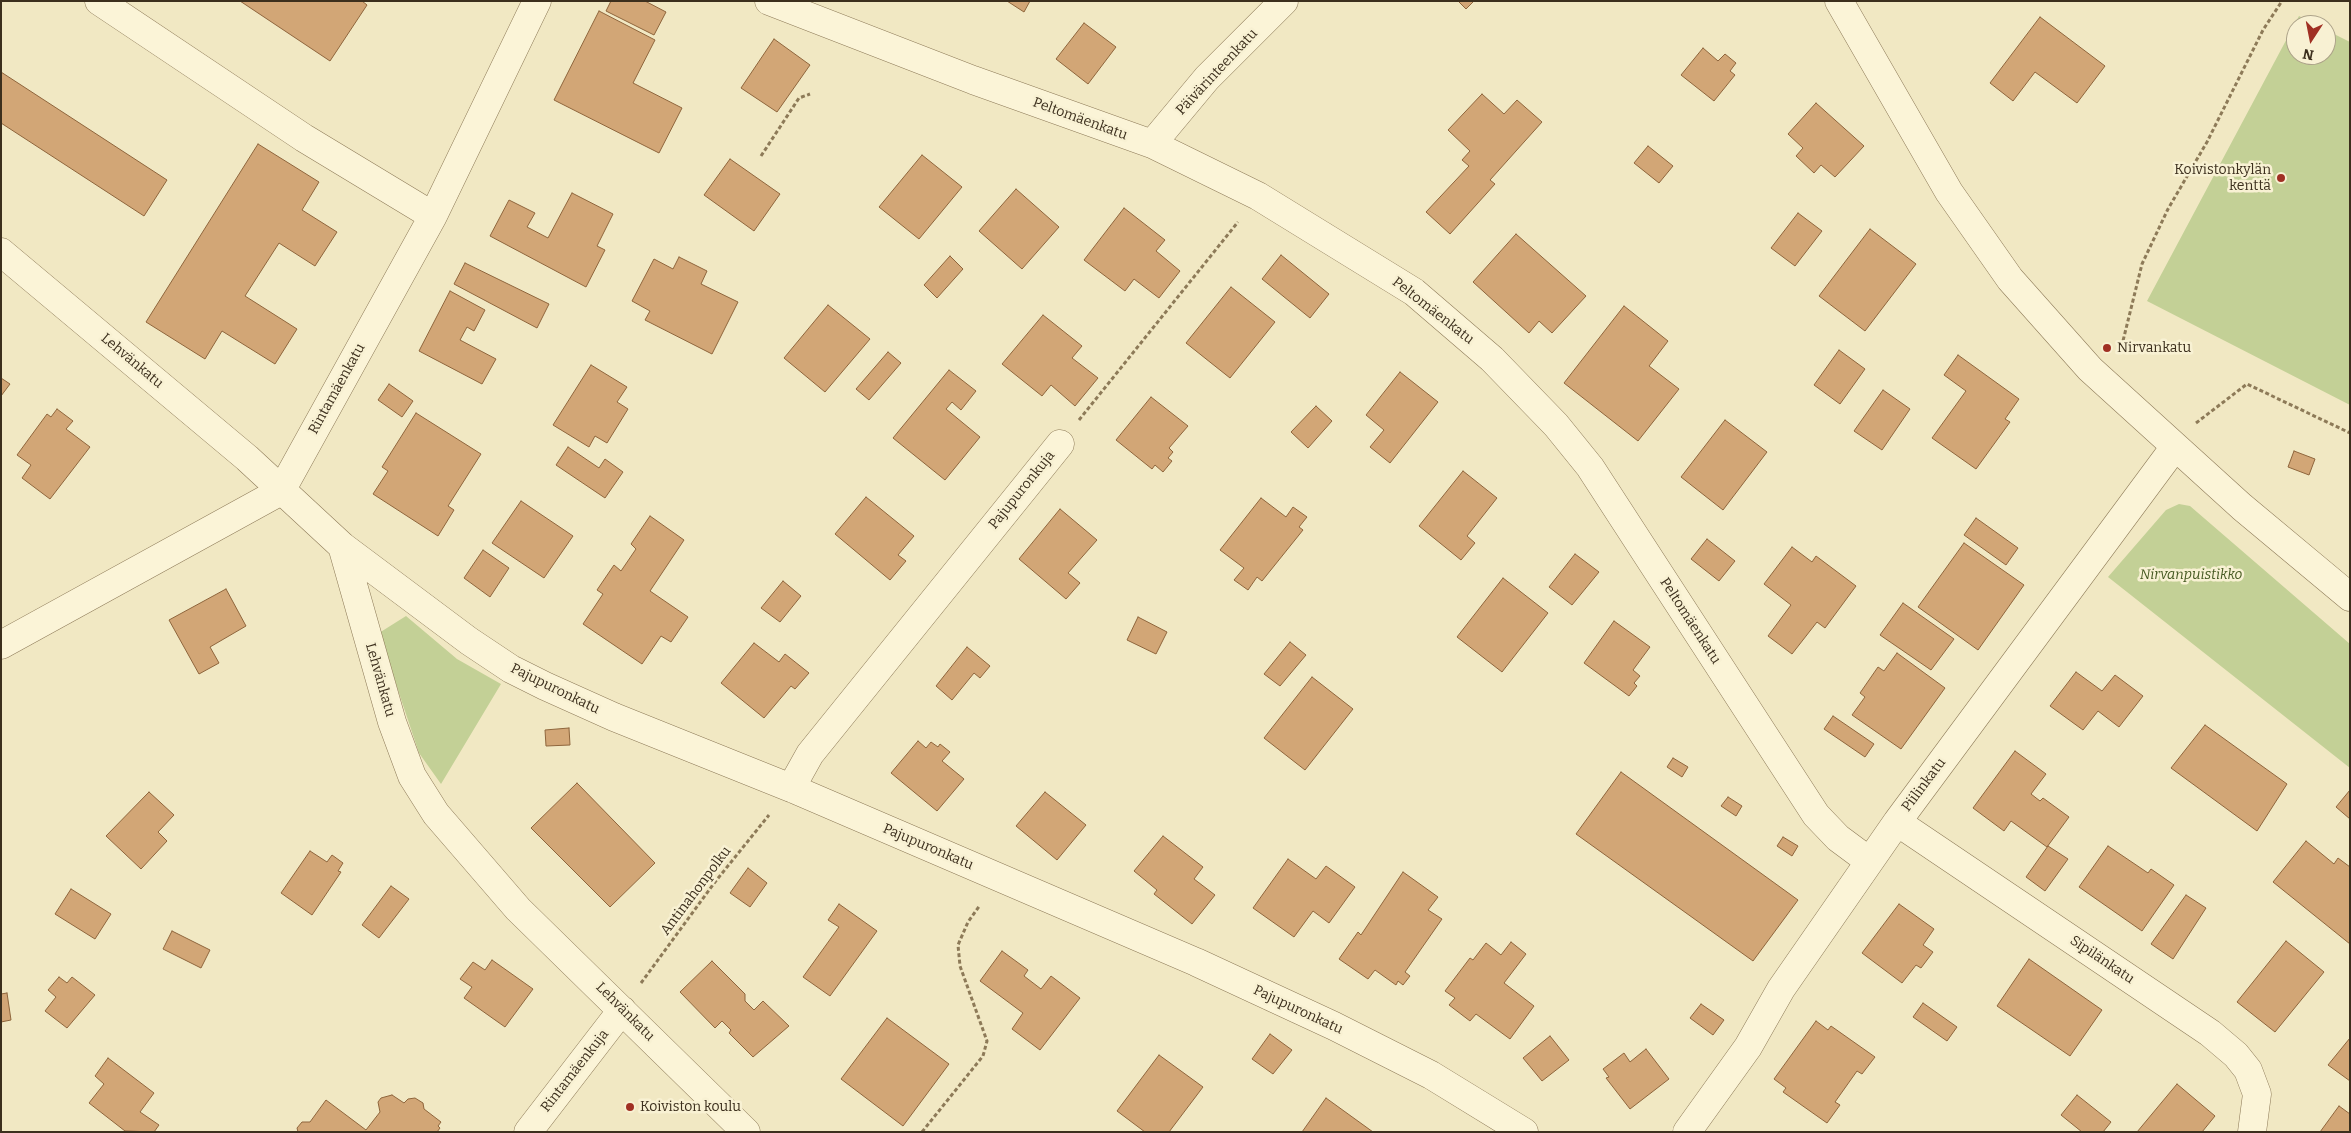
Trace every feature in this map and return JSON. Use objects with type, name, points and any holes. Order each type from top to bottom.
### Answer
[{"type":"street","points":[[99,1],[304,138],[433,216]]},
{"type":"street","name":"Rintamäenkatu","points":[[281,491],[433,216],[537,1]]},
{"type":"street","name":"Peltomäenkatu","points":[[769,1],[973,80],[1152,144],[1258,196],[1414,292],[1492,359],[1549,418],[1590,467],[1816,815],[1838,838],[1869,861]]},
{"type":"street","name":"Päivärinteenkatu","points":[[1152,144],[1207,78],[1284,1]]},
{"type":"street","points":[[1839,1],[1949,192],[2010,279],[2090,369],[2174,448],[2242,508],[2350,597]]},
{"type":"street","name":"Lehvänkatu","points":[[1,252],[247,458],[342,546],[392,722],[412,776],[436,814],[518,909],[746,1132]]},
{"type":"street","name":"Pajupuronkuja","points":[[791,788],[810,754],[1060,444]]},
{"type":"street","name":"Piilinkatu","points":[[1687,1132],[1748,1047],[1781,989],[1869,861],[2174,448]]},
{"type":"street","points":[[1,645],[281,491]]},
{"type":"street","name":"Pajupuronkatu","points":[[342,546],[469,641],[512,669],[614,717],[791,788],[1196,962],[1334,1026],[1431,1075],[1524,1132]]},
{"type":"street","name":"Sipilänkatu","points":[[1897,822],[2210,1033],[2236,1055],[2248,1070],[2257,1094],[2252,1132]]},
{"type":"street","name":"Rintamäenkuja","points":[[528,1132],[622,1010]]},
{"type":"path","points":[[2112,352],[2118,358],[2142,264],[2168,209],[2207,142],[2263,30],[2282,1]]},
{"type":"path","points":[[761,156],[799,98],[810,94]]},
{"type":"path","name":"Pajupuronkuja","points":[[1060,444],[1258,196]]},
{"type":"path","points":[[2174,448],[2193,425],[2247,384],[2350,433]]},
{"type":"path","name":"Antinahonpolku","points":[[622,1010],[716,882],[791,788]]},
{"type":"path","points":[[922,1132],[983,1056],[987,1041],[960,966],[958,945],[968,922],[998,877]]},
{"type":"green space","name":"Koivistonkylän kenttä","points":[[2336,35],[2350,42],[2350,405],[2147,301],[2286,40],[2286,65],[2336,65]]},
{"type":"green space","name":"Nirvanpuistikko","points":[[2179,504],[2190,506],[2350,644],[2350,768],[2108,577],[2166,510]]},
{"type":"green space","points":[[406,616],[457,659],[501,684],[441,784],[419,753],[379,633]]},
{"type":"building","points":[[240,1],[362,1],[367,5],[330,61]]},
{"type":"building","points":[[611,1],[645,1],[666,12],[654,35],[606,11]]},
{"type":"building","points":[[1007,1],[1030,1],[1024,12]]},
{"type":"building","points":[[1458,1],[1474,1],[1466,9]]},
{"type":"building","points":[[599,11],[655,40],[633,83],[682,108],[659,153],[554,100]]},
{"type":"building","points":[[2040,17],[2105,66],[2077,103],[2035,72],[2013,101],[1990,83]]},
{"type":"building","points":[[1084,23],[1116,47],[1088,84],[1056,59]]},
{"type":"building","points":[[774,39],[810,65],[777,112],[741,88]]},
{"type":"building","points":[[1703,48],[1718,61],[1725,54],[1736,63],[1730,71],[1735,75],[1714,101],[1681,75]]},
{"type":"building","points":[[1,72],[167,180],[144,216],[1,123]]},
{"type":"building","points":[[1482,94],[1504,114],[1517,100],[1542,122],[1490,180],[1495,184],[1450,234],[1426,212],[1469,166],[1462,160],[1470,151],[1448,130]]},
{"type":"building","points":[[1816,103],[1864,146],[1835,177],[1821,165],[1814,173],[1796,156],[1803,148],[1788,134]]},
{"type":"building","points":[[258,144],[319,182],[302,210],[337,232],[315,266],[279,243],[245,296],[297,329],[275,364],[222,331],[205,359],[146,322]]},
{"type":"building","points":[[1648,146],[1673,166],[1659,183],[1634,163]]},
{"type":"building","points":[[922,155],[962,187],[919,239],[879,207]]},
{"type":"building","points":[[730,159],[780,194],[754,231],[704,195]]},
{"type":"building","points":[[1016,189],[1059,227],[1022,269],[979,231]]},
{"type":"building","points":[[572,193],[613,214],[597,246],[605,250],[586,287],[490,236],[509,200],[535,213],[527,227],[548,238]]},
{"type":"building","points":[[1124,208],[1165,240],[1156,251],[1180,271],[1159,298],[1134,279],[1125,291],[1084,260]]},
{"type":"building","points":[[1798,213],[1822,231],[1795,266],[1771,248]]},
{"type":"building","points":[[1870,229],[1916,264],[1865,331],[1819,296]]},
{"type":"building","points":[[1516,234],[1586,296],[1552,333],[1539,321],[1529,333],[1473,282]]},
{"type":"building","points":[[1281,255],[1329,294],[1310,318],[1262,279]]},
{"type":"building","points":[[950,256],[963,269],[937,298],[924,285]]},
{"type":"building","points":[[679,257],[707,271],[701,284],[738,302],[712,354],[645,320],[650,311],[632,301],[654,259],[673,269]]},
{"type":"building","points":[[465,263],[549,304],[537,328],[454,284]]},
{"type":"building","points":[[1231,287],[1275,322],[1230,378],[1186,343]]},
{"type":"building","points":[[450,291],[485,310],[474,331],[467,327],[460,340],[496,359],[482,384],[419,351]]},
{"type":"building","points":[[828,305],[870,339],[825,392],[784,358]]},
{"type":"building","points":[[1624,306],[1668,341],[1649,366],[1679,389],[1638,441],[1564,383]]},
{"type":"building","points":[[1043,315],[1082,346],[1072,358],[1098,378],[1075,406],[1051,385],[1042,396],[1002,364]]},
{"type":"building","points":[[1839,350],[1865,369],[1840,404],[1814,385]]},
{"type":"building","points":[[888,352],[901,363],[869,400],[856,389]]},
{"type":"building","points":[[1958,355],[2019,399],[2005,419],[2010,422],[1976,469],[1932,438],[1966,391],[1944,375]]},
{"type":"building","points":[[591,365],[627,387],[617,402],[628,409],[607,443],[595,436],[589,447],[553,425]]},
{"type":"building","points":[[949,370],[976,391],[961,410],[952,402],[946,409],[980,437],[945,480],[893,438]]},
{"type":"building","points":[[1400,372],[1438,402],[1390,463],[1370,447],[1384,430],[1366,415]]},
{"type":"building","points":[[1,378],[10,384],[1,396]]},
{"type":"building","points":[[389,384],[413,401],[402,417],[378,400]]},
{"type":"building","points":[[1883,390],[1910,409],[1882,450],[1854,431]]},
{"type":"building","points":[[1151,397],[1188,426],[1169,448],[1173,452],[1168,458],[1172,461],[1163,472],[1155,465],[1152,469],[1116,440]]},
{"type":"building","points":[[1316,406],[1332,421],[1308,448],[1291,432]]},
{"type":"building","points":[[57,409],[73,421],[66,429],[90,447],[50,499],[22,478],[31,465],[17,455],[47,414],[51,417]]},
{"type":"building","points":[[416,413],[481,454],[448,506],[454,510],[438,536],[373,494],[388,471],[382,467]]},
{"type":"building","points":[[1725,420],[1767,452],[1723,510],[1681,477]]},
{"type":"building","points":[[568,447],[599,468],[605,459],[623,472],[605,498],[556,465]]},
{"type":"building","points":[[2294,451],[2315,459],[2309,475],[2288,467]]},
{"type":"building","points":[[1463,471],[1497,498],[1467,536],[1475,543],[1461,560],[1419,526]]},
{"type":"building","points":[[866,497],[914,536],[898,555],[906,561],[890,580],[835,534]]},
{"type":"building","points":[[1261,498],[1286,517],[1293,507],[1307,517],[1299,527],[1303,530],[1262,581],[1257,577],[1248,590],[1234,580],[1244,568],[1220,550]]},
{"type":"building","points":[[521,501],[573,536],[544,578],[492,543]]},
{"type":"building","points":[[1060,509],[1097,540],[1068,573],[1080,583],[1066,599],[1019,559]]},
{"type":"building","points":[[650,516],[684,540],[650,591],[688,617],[671,642],[661,636],[642,664],[583,624],[603,594],[597,590],[614,565],[621,571],[636,549],[631,544]]},
{"type":"building","points":[[1976,518],[2018,548],[2006,565],[1964,535]]},
{"type":"building","points":[[1707,539],[1735,561],[1719,581],[1691,559]]},
{"type":"building","points":[[1964,543],[2024,585],[1978,650],[1918,607]]},
{"type":"building","points":[[1792,547],[1812,562],[1816,556],[1856,586],[1825,628],[1817,622],[1792,654],[1768,636],[1791,605],[1764,584]]},
{"type":"building","points":[[483,550],[509,568],[490,597],[464,578]]},
{"type":"building","points":[[1575,554],[1599,572],[1572,605],[1549,587]]},
{"type":"building","points":[[1503,578],[1548,613],[1502,672],[1457,637]]},
{"type":"building","points":[[783,581],[801,596],[780,622],[761,608]]},
{"type":"building","points":[[226,589],[246,626],[210,647],[219,663],[199,674],[169,620]]},
{"type":"building","points":[[1903,603],[1954,639],[1931,670],[1880,635]]},
{"type":"building","points":[[1138,617],[1167,632],[1156,654],[1127,640]]},
{"type":"building","points":[[1614,621],[1650,647],[1633,670],[1640,676],[1634,683],[1637,686],[1629,696],[1584,663]]},
{"type":"building","points":[[1290,642],[1306,655],[1280,686],[1264,674]]},
{"type":"building","points":[[754,643],[779,662],[785,654],[809,673],[795,689],[791,686],[764,718],[721,683]]},
{"type":"building","points":[[967,647],[990,666],[980,678],[974,673],[952,700],[936,686]]},
{"type":"building","points":[[1897,653],[1945,688],[1901,749],[1852,715],[1865,697],[1860,693],[1878,667],[1884,671]]},
{"type":"building","points":[[2076,672],[2102,691],[2115,675],[2143,696],[2119,727],[2098,711],[2083,730],[2050,706]]},
{"type":"building","points":[[1312,677],[1353,709],[1305,770],[1264,738]]},
{"type":"building","points":[[1833,716],[1874,744],[1865,757],[1824,729]]},
{"type":"building","points":[[2205,725],[2287,784],[2257,831],[2171,768]]},
{"type":"building","points":[[569,728],[570,745],[546,746],[545,730]]},
{"type":"building","points":[[918,741],[926,748],[931,742],[938,747],[940,744],[950,752],[942,761],[964,779],[937,811],[891,773]]},
{"type":"building","points":[[2015,751],[2046,774],[2031,794],[2040,801],[2043,798],[2069,817],[2047,847],[2011,821],[2004,831],[1973,808]]},
{"type":"building","points":[[1673,758],[1688,767],[1682,777],[1667,767]]},
{"type":"building","points":[[1621,772],[1798,900],[1753,961],[1576,834]]},
{"type":"building","points":[[577,783],[655,863],[610,907],[531,828]]},
{"type":"building","points":[[2350,790],[2350,819],[2336,807]]},
{"type":"building","points":[[149,792],[174,815],[158,832],[167,841],[141,869],[106,836]]},
{"type":"building","points":[[1045,792],[1086,825],[1057,860],[1016,826]]},
{"type":"building","points":[[1728,797],[1742,806],[1736,816],[1721,806]]},
{"type":"building","points":[[1163,836],[1203,867],[1194,879],[1215,895],[1192,924],[1154,894],[1157,890],[1134,871]]},
{"type":"building","points":[[1783,837],[1798,846],[1792,856],[1777,846]]},
{"type":"building","points":[[2306,841],[2334,864],[2338,858],[2350,867],[2350,944],[2273,882]]},
{"type":"building","points":[[2048,846],[2068,859],[2045,891],[2026,877]]},
{"type":"building","points":[[2108,846],[2148,873],[2151,869],[2174,885],[2142,931],[2079,887]]},
{"type":"building","points":[[310,851],[327,862],[332,855],[343,863],[338,871],[341,872],[312,915],[281,893]]},
{"type":"building","points":[[1288,859],[1316,879],[1326,866],[1355,887],[1329,923],[1313,911],[1294,937],[1253,908]]},
{"type":"building","points":[[748,868],[767,883],[750,907],[730,893]]},
{"type":"building","points":[[1403,872],[1438,897],[1428,910],[1442,919],[1405,972],[1410,976],[1403,985],[1398,981],[1396,985],[1375,970],[1368,979],[1339,959],[1358,932],[1361,935]]},
{"type":"building","points":[[391,886],[409,899],[379,938],[362,925]]},
{"type":"building","points":[[71,889],[111,914],[95,939],[55,914]]},
{"type":"building","points":[[2186,895],[2206,908],[2173,959],[2151,944]]},
{"type":"building","points":[[839,904],[877,931],[830,996],[803,977],[839,927],[828,920]]},
{"type":"building","points":[[1899,904],[1934,929],[1923,945],[1933,952],[1921,968],[1916,965],[1902,983],[1862,953]]},
{"type":"building","points":[[172,931],[210,950],[201,968],[163,949]]},
{"type":"building","points":[[2286,941],[2324,972],[2275,1032],[2237,1002]]},
{"type":"building","points":[[1511,942],[1526,954],[1504,983],[1534,1006],[1510,1039],[1476,1014],[1470,1021],[1449,1005],[1455,998],[1445,991],[1470,958],[1473,960],[1486,943],[1501,955]]},
{"type":"building","points":[[1002,951],[1028,970],[1024,976],[1041,989],[1051,976],[1080,998],[1040,1050],[1012,1029],[1023,1013],[980,981]]},
{"type":"building","points":[[2029,959],[2102,1010],[2070,1056],[1997,1006]]},
{"type":"building","points":[[492,960],[533,989],[505,1027],[464,998],[472,987],[460,979],[473,962],[485,970]]},
{"type":"building","points":[[712,961],[745,994],[745,1001],[754,1010],[763,1001],[789,1026],[753,1057],[729,1033],[731,1030],[722,1021],[715,1028],[680,992]]},
{"type":"building","points":[[59,977],[67,983],[72,977],[95,995],[67,1028],[45,1011],[56,997],[48,990]]},
{"type":"building","points":[[7,993],[11,1020],[1,1022],[1,994]]},
{"type":"building","points":[[1923,1003],[1957,1027],[1947,1041],[1913,1017]]},
{"type":"building","points":[[1701,1004],[1724,1020],[1713,1035],[1690,1018]]},
{"type":"building","points":[[887,1018],[949,1064],[903,1126],[841,1079]]},
{"type":"building","points":[[1816,1021],[1828,1030],[1831,1026],[1875,1057],[1862,1074],[1857,1071],[1835,1102],[1840,1105],[1827,1123],[1783,1092],[1786,1088],[1774,1079]]},
{"type":"building","points":[[1270,1034],[1292,1050],[1273,1074],[1252,1059]]},
{"type":"building","points":[[1550,1036],[1569,1060],[1542,1081],[1523,1058]]},
{"type":"building","points":[[2350,1038],[2350,1081],[2328,1065]]},
{"type":"building","points":[[1646,1049],[1669,1079],[1630,1109],[1606,1078],[1609,1077],[1603,1069],[1624,1053],[1630,1062]]},
{"type":"building","points":[[1159,1055],[1203,1087],[1169,1132],[1145,1132],[1117,1111]]},
{"type":"building","points":[[108,1058],[154,1093],[140,1112],[159,1125],[154,1132],[125,1131],[89,1103],[104,1084],[95,1076]]},
{"type":"building","points":[[2177,1084],[2215,1116],[2202,1132],[2137,1132]]},
{"type":"building","points":[[392,1095],[404,1103],[408,1099],[415,1098],[423,1103],[424,1109],[441,1122],[437,1132],[298,1132],[297,1128],[302,1122],[310,1122],[326,1100],[366,1130],[380,1112],[378,1102],[381,1098]]},
{"type":"building","points":[[2077,1095],[2111,1122],[2103,1132],[2082,1132],[2061,1115]]},
{"type":"building","points":[[1326,1098],[1373,1132],[1302,1132]]},
{"type":"building","points":[[2339,1106],[2350,1114],[2350,1132],[2320,1132]]},
{"type":"place","name":"Koivistonkylän kenttä","points":[[2281,178]]},
{"type":"place","name":"Nirvankatu","points":[[2107,348]]},
{"type":"place","name":"Koiviston koulu","points":[[630,1107]]}]
